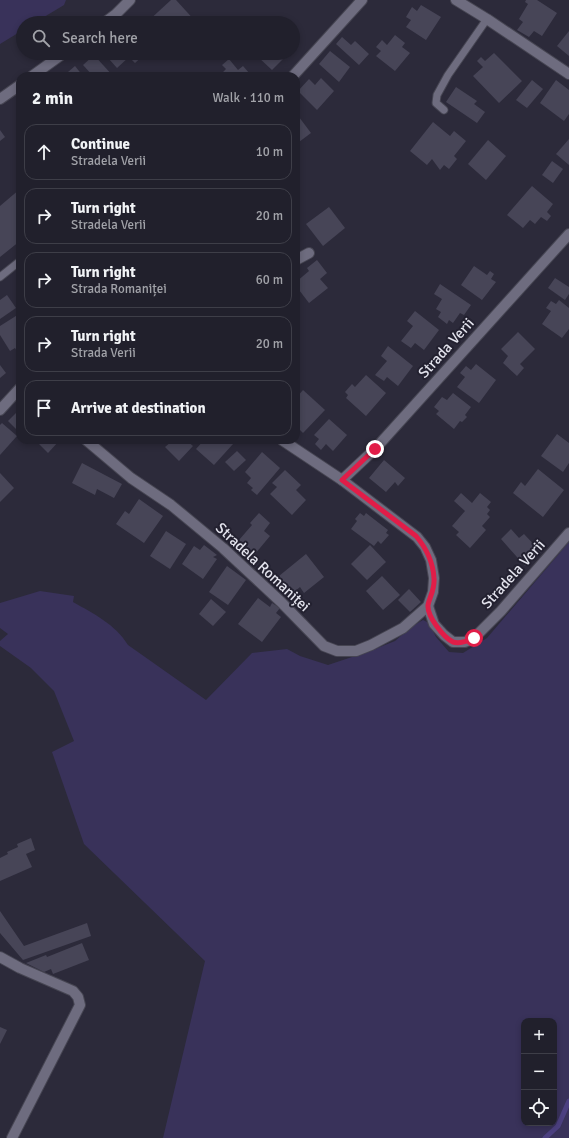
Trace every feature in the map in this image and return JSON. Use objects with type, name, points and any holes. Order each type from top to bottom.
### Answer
[{"type":"street","points":[[113,16],[130,0]]},
{"type":"street","points":[[297,72],[362,0]]},
{"type":"street","points":[[456,0],[569,74]]},
{"type":"street","points":[[38,72],[54,60]]},
{"type":"street","points":[[0,99],[16,91]]},
{"type":"street","name":"Strada Verii","points":[[342,480],[375,449],[569,234]]},
{"type":"street","points":[[300,258],[309,253]]},
{"type":"street","points":[[0,410],[16,392]]},
{"type":"street","name":"Stradela Romaniței","points":[[91,444],[131,478],[171,505],[223,548],[281,602],[324,646],[337,651],[348,652],[356,651],[372,645],[404,628],[428,606]]},
{"type":"street","points":[[288,444],[342,480],[416,536],[425,548],[431,560],[434,578],[433,592],[428,606]]},
{"type":"street","name":"Stradela Verii","points":[[428,606],[434,624],[444,635],[454,642],[465,642],[474,638],[501,611],[569,533]]},
{"type":"street","points":[[0,957],[20,968],[64,987],[76,994],[79,999],[79,1008],[12,1138]]},
{"type":"lane","points":[[444,110],[436,104],[437,95],[448,75],[487,19]]},
{"type":"lane","points":[[0,277],[16,264]]},
{"type":"shaded area","points":[[0,0],[66,0],[64,5],[46,16],[16,16],[16,34],[0,44]]},
{"type":"shaded area","points":[[569,542],[569,1138],[163,1138],[205,961],[84,844],[52,752],[74,741],[54,691],[31,668],[0,646],[0,641],[8,634],[0,628],[0,603],[40,591],[74,596],[73,602],[104,620],[117,631],[128,645],[206,700],[252,653],[287,649],[300,656],[328,665],[395,641],[411,627],[423,620],[429,623],[436,637],[449,652],[463,653],[487,638]]},
{"type":"building","points":[[171,0],[176,0],[191,16],[154,16]]},
{"type":"building","points":[[526,0],[537,0],[557,13],[542,36],[534,31],[529,37],[517,30],[523,22],[519,19],[528,4],[525,2]]},
{"type":"building","points":[[421,5],[441,17],[426,40],[406,27],[411,20],[406,17],[412,7],[417,11]]},
{"type":"building","points":[[569,31],[569,56],[557,46]]},
{"type":"building","points":[[395,35],[405,43],[402,47],[410,53],[395,71],[376,56],[381,51],[376,47],[382,40],[387,45]]},
{"type":"building","points":[[342,37],[351,45],[355,41],[369,54],[359,65],[336,44]]},
{"type":"building","points":[[330,51],[350,67],[339,82],[319,64]]},
{"type":"building","points":[[494,53],[522,81],[499,103],[473,76],[483,67],[477,61],[481,57],[485,61]]},
{"type":"building","points":[[88,60],[99,60],[109,72],[89,72],[83,65]]},
{"type":"building","points":[[110,60],[126,60],[117,68]]},
{"type":"building","points":[[230,60],[238,70],[243,66],[248,72],[223,72],[226,69],[222,65]]},
{"type":"building","points":[[261,60],[282,60],[272,70]]},
{"type":"building","points":[[75,66],[80,72],[68,72]]},
{"type":"building","points":[[321,78],[334,91],[317,110],[300,93],[300,89],[309,79],[315,85]]},
{"type":"building","points":[[532,80],[543,89],[527,108],[516,100]]},
{"type":"building","points":[[556,80],[569,90],[569,114],[564,121],[540,103]]},
{"type":"building","points":[[456,87],[477,101],[474,104],[485,112],[477,123],[446,102]]},
{"type":"building","points":[[300,118],[311,133],[300,141]]},
{"type":"building","points":[[433,122],[450,136],[454,131],[466,141],[454,156],[457,159],[449,169],[444,165],[440,170],[432,159],[427,165],[410,151]]},
{"type":"building","points":[[0,130],[5,137],[0,141]]},
{"type":"building","points":[[569,139],[569,165],[556,154]]},
{"type":"building","points":[[488,140],[506,156],[486,180],[468,164]]},
{"type":"building","points":[[552,161],[563,169],[553,183],[542,175]]},
{"type":"building","points":[[532,186],[553,204],[547,212],[551,216],[547,221],[541,217],[535,224],[530,220],[523,228],[507,215]]},
{"type":"building","points":[[16,192],[16,244],[0,257],[0,206]]},
{"type":"building","points":[[329,207],[345,228],[323,246],[306,224]]},
{"type":"building","points":[[317,260],[327,273],[320,279],[328,288],[309,303],[300,291],[300,279],[309,271],[307,268]]},
{"type":"building","points":[[474,266],[487,275],[490,271],[494,274],[491,279],[496,282],[482,300],[461,285]]},
{"type":"building","points":[[555,278],[569,287],[569,294],[565,300],[548,288]]},
{"type":"building","points":[[440,284],[471,305],[464,315],[460,313],[453,323],[449,320],[447,324],[438,317],[441,312],[436,309],[442,299],[434,294]]},
{"type":"building","points":[[7,295],[16,308],[0,319],[0,300]]},
{"type":"building","points":[[559,300],[569,308],[569,329],[562,338],[542,324],[551,311],[546,308],[551,301],[556,304]]},
{"type":"building","points":[[415,311],[439,330],[424,350],[415,343],[411,348],[401,341],[413,326],[407,321]]},
{"type":"building","points":[[16,316],[16,350],[15,348],[10,351],[0,335],[0,326]]},
{"type":"building","points":[[518,332],[535,349],[520,364],[524,368],[517,376],[503,363],[508,356],[501,349]]},
{"type":"building","points":[[388,346],[413,366],[398,386],[387,377],[384,381],[375,375],[387,361],[381,356]]},
{"type":"building","points":[[476,364],[496,380],[479,403],[457,387],[465,377],[460,373],[466,366],[471,370]]},
{"type":"building","points":[[0,365],[6,373],[0,378]]},
{"type":"building","points":[[366,375],[386,393],[366,416],[346,398],[348,395],[345,392],[352,384],[355,387]]},
{"type":"building","points":[[303,390],[325,410],[303,433],[300,430],[300,393]]},
{"type":"building","points":[[453,393],[471,407],[465,415],[467,417],[462,422],[460,421],[454,429],[436,414],[439,411],[434,407],[442,397],[447,400]]},
{"type":"building","points":[[16,413],[16,429],[8,421]]},
{"type":"building","points":[[329,419],[347,435],[333,451],[326,444],[321,450],[315,444],[319,439],[314,435]]},
{"type":"building","points":[[2,423],[16,435],[16,437],[0,455],[0,425]]},
{"type":"building","points":[[557,434],[569,443],[569,463],[563,472],[541,456]]},
{"type":"building","points":[[39,444],[56,444],[48,453]]},
{"type":"building","points":[[168,444],[191,444],[193,446],[179,461],[165,447]]},
{"type":"building","points":[[200,444],[233,444],[214,465],[196,449]]},
{"type":"building","points":[[237,451],[246,460],[234,471],[225,462]]},
{"type":"building","points":[[262,452],[280,468],[257,495],[251,490],[253,488],[247,483],[251,478],[245,472]]},
{"type":"building","points":[[384,460],[405,478],[398,486],[395,482],[386,492],[369,478]]},
{"type":"building","points":[[82,463],[122,484],[114,498],[97,489],[95,495],[72,483]]},
{"type":"building","points":[[538,469],[564,490],[543,517],[513,493],[521,482],[525,486]]},
{"type":"building","points":[[285,470],[301,485],[296,490],[306,500],[292,515],[270,494],[277,487],[272,483]]},
{"type":"building","points":[[0,473],[14,488],[0,502]]},
{"type":"building","points":[[461,493],[472,503],[480,493],[491,502],[487,507],[490,510],[487,514],[490,517],[482,526],[486,530],[470,548],[456,535],[459,532],[452,526],[465,511],[454,501]]},
{"type":"building","points":[[139,499],[163,516],[144,543],[116,524],[125,511],[129,514]]},
{"type":"building","points":[[259,513],[270,523],[264,531],[270,536],[255,554],[239,540],[252,525],[250,523]]},
{"type":"building","points":[[360,513],[364,516],[366,513],[388,530],[386,533],[389,535],[381,544],[378,541],[374,546],[351,529],[357,521],[355,519]]},
{"type":"building","points":[[511,529],[519,538],[524,534],[541,552],[525,566],[501,539]]},
{"type":"building","points":[[166,531],[186,544],[170,569],[150,556]]},
{"type":"building","points":[[204,545],[217,555],[213,557],[217,559],[203,579],[182,564],[194,546],[200,550]]},
{"type":"building","points":[[370,545],[386,562],[367,580],[351,564]]},
{"type":"building","points":[[306,554],[324,577],[304,593],[300,587],[293,593],[279,576]]},
{"type":"building","points":[[227,566],[246,580],[228,605],[209,592]]},
{"type":"building","points":[[382,576],[400,595],[383,610],[366,591]]},
{"type":"building","points":[[409,589],[421,602],[410,612],[398,600]]},
{"type":"building","points":[[258,598],[270,607],[272,603],[280,608],[276,613],[281,617],[262,642],[238,624]]},
{"type":"building","points":[[211,599],[226,612],[213,626],[199,614]]},
{"type":"building","points":[[31,838],[35,850],[26,854],[32,867],[0,881],[0,858],[8,854],[7,852],[18,847],[17,844]]},
{"type":"building","points":[[0,911],[24,946],[87,923],[91,936],[23,960],[0,933]]},
{"type":"building","points":[[82,943],[89,960],[53,974],[51,969],[44,972],[26,963],[46,955],[47,957]]},
{"type":"building","points":[[0,1027],[7,1030],[0,1044]]},
{"type":"waterway","points":[[545,1138],[558,1126],[569,1101]]},
{"type":"route","points":[[375,449],[342,480],[416,536],[425,548],[431,560],[434,578],[433,592],[428,606],[434,624],[444,635],[454,642],[465,642],[474,638]]}]
